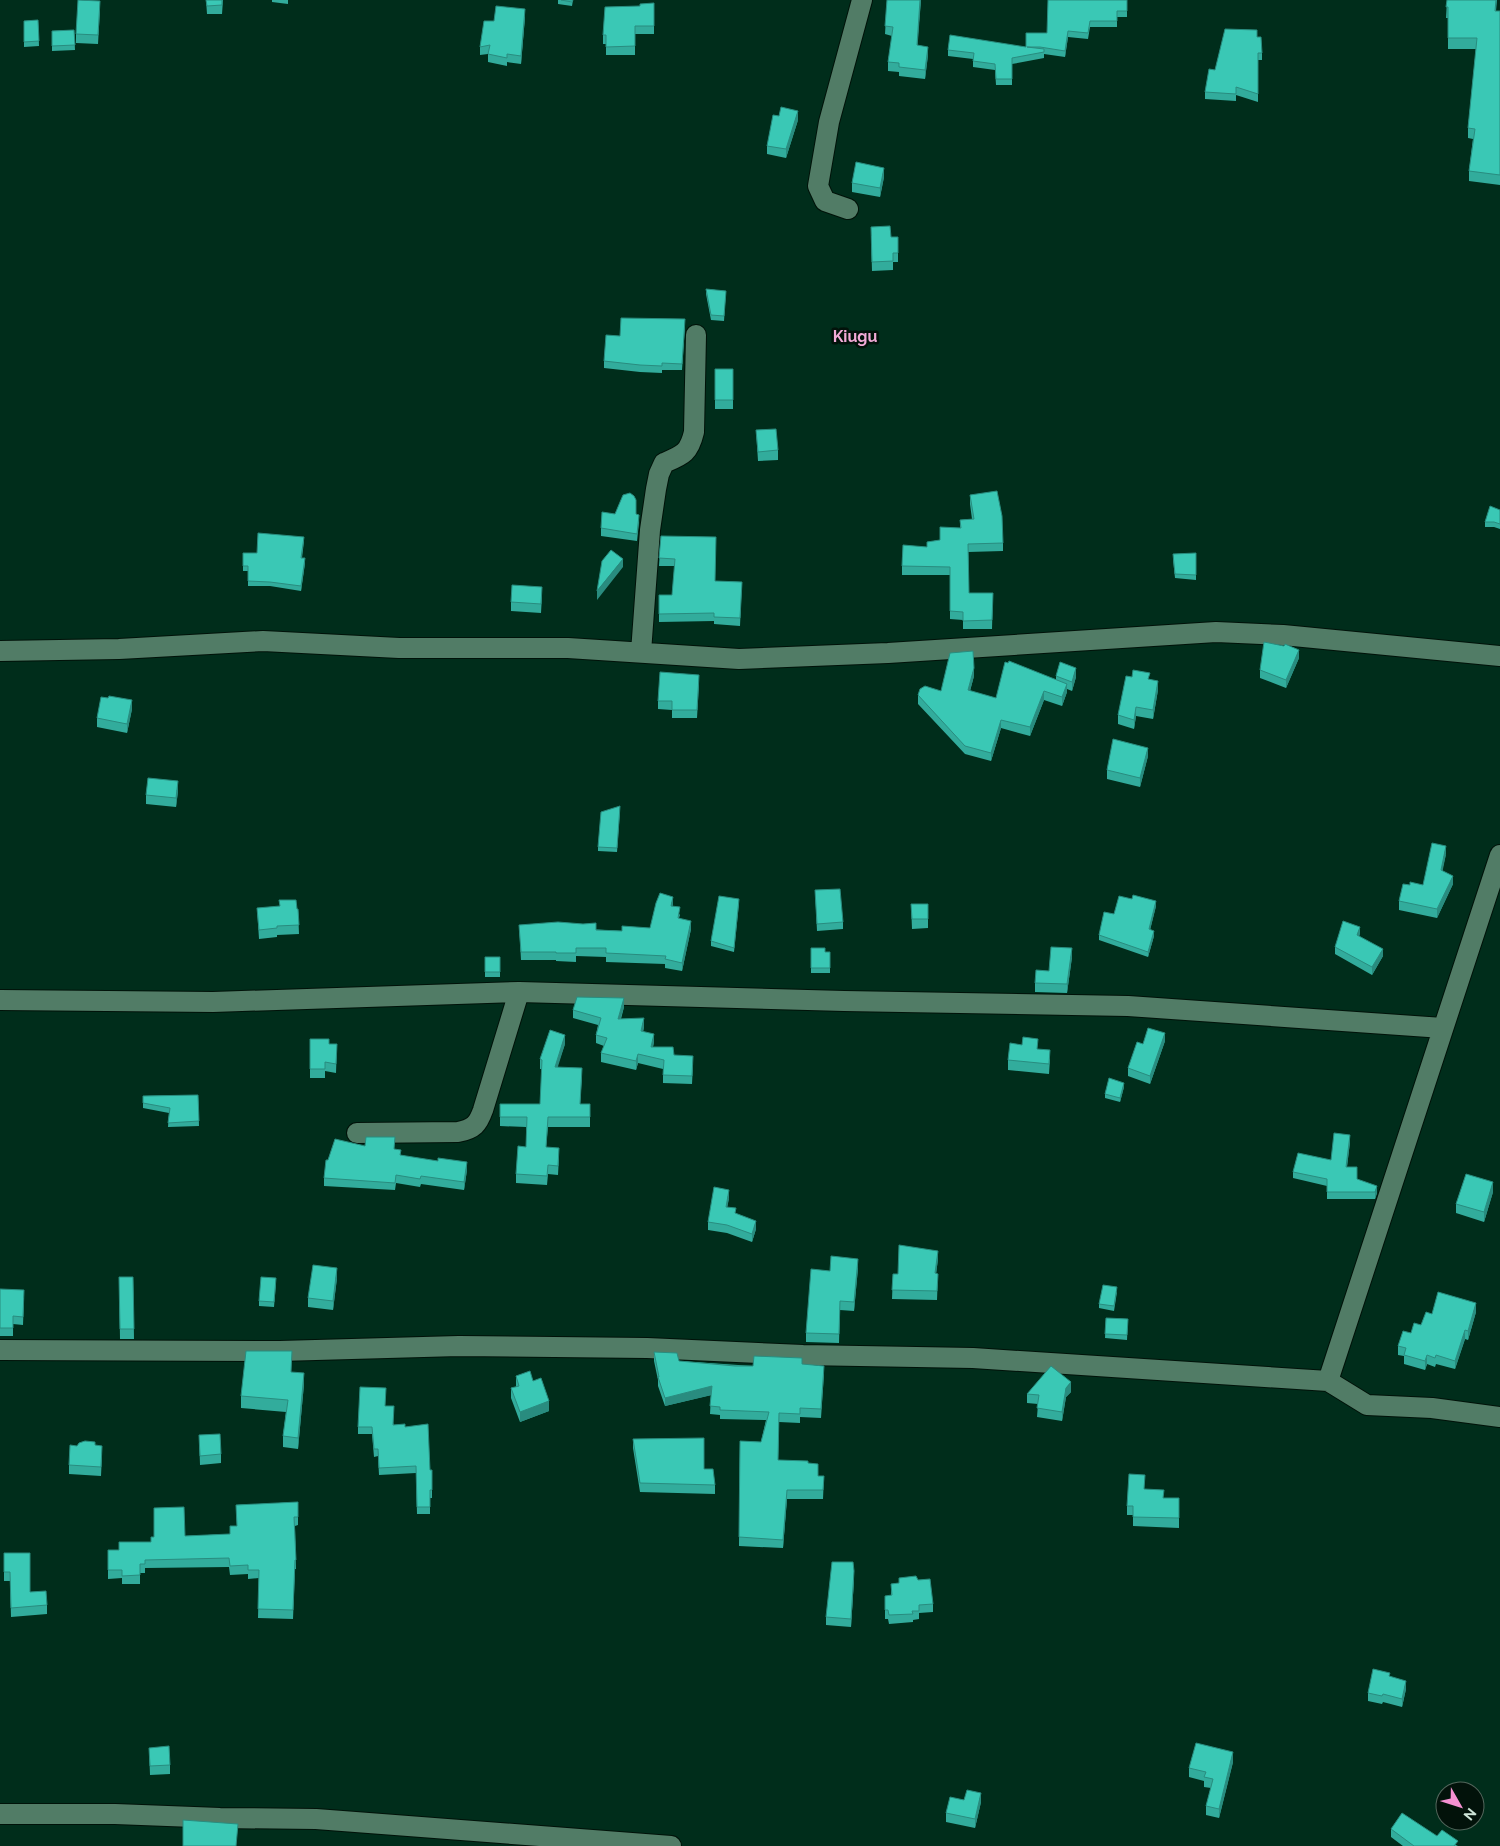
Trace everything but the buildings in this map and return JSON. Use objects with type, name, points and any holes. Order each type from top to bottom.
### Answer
[{"type":"street","points":[[848,209],[825,200],[818,186],[829,122],[862,0]]},
{"type":"street","points":[[641,652],[650,530],[660,474],[664,464],[683,455],[690,446],[694,432],[696,335]]},
{"type":"street","points":[[0,651],[119,649],[263,641],[399,648],[568,648],[739,658],[888,653],[1216,632],[1283,635],[1500,656]]},
{"type":"street","points":[[1328,1381],[1443,1028],[1496,878],[1500,855]]},
{"type":"street","points":[[0,1000],[213,1002],[519,992],[844,1001],[1128,1006],[1443,1028]]},
{"type":"street","points":[[356,1133],[458,1132],[470,1130],[478,1124],[519,992]]},
{"type":"street","points":[[0,1350],[280,1351],[459,1346],[647,1348],[973,1358],[1328,1381],[1367,1404],[1432,1408],[1500,1417]]},
{"type":"street","points":[[0,1814],[115,1814],[316,1819],[670,1846]]},
{"type":"district","name":"Kiugu","points":[[855,336]]}]
